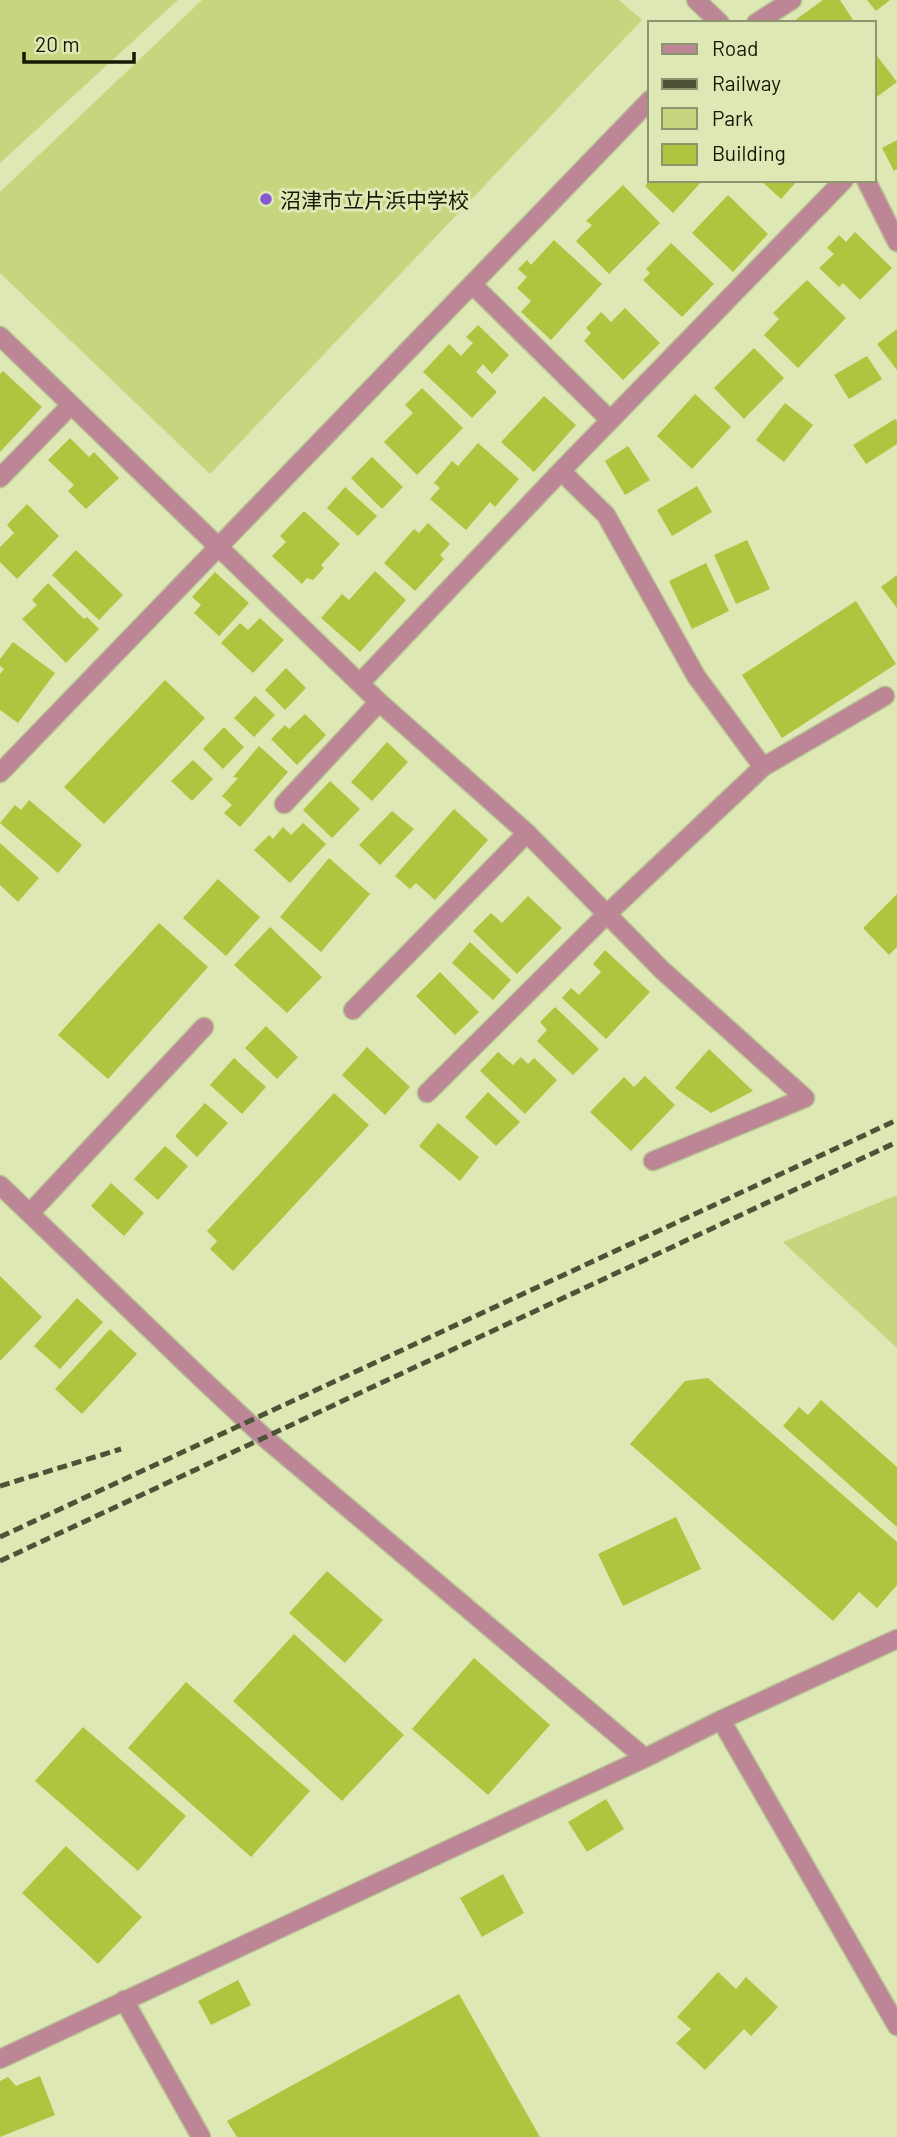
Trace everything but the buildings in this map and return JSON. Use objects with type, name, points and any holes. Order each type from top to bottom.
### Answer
[{"type":"street","points":[[696,0],[718,21]]},
{"type":"street","points":[[759,21],[792,0]]},
{"type":"street","points":[[0,773],[648,102]]},
{"type":"street","points":[[360,682],[842,182]]},
{"type":"street","points":[[867,182],[897,242]]},
{"type":"street","points":[[472,285],[610,420]]},
{"type":"street","points":[[0,336],[379,702],[527,833],[662,970],[805,1098],[653,1161]]},
{"type":"street","points":[[0,478],[71,405]]},
{"type":"street","points":[[561,471],[606,515],[696,676],[763,766]]},
{"type":"street","points":[[427,1093],[607,914],[763,766],[885,696]]},
{"type":"street","points":[[284,804],[379,702]]},
{"type":"street","points":[[353,1010],[527,833]]},
{"type":"street","points":[[30,1213],[204,1027]]},
{"type":"street","points":[[0,1185],[265,1438],[645,1758]]},
{"type":"street","points":[[0,2059],[897,1639]]},
{"type":"street","points":[[721,1720],[897,2026]]},
{"type":"street","points":[[124,2000],[201,2137]]},
{"type":"green space","points":[[0,0],[178,0],[0,163]]},
{"type":"green space","name":"沼津市立片浜中学校","points":[[202,0],[619,0],[642,20],[210,474],[0,273],[0,192]]},
{"type":"green space","points":[[897,1195],[897,1348],[783,1242]]},
{"type":"railway","points":[[0,1537],[897,1120]]},
{"type":"railway","points":[[0,1561],[897,1142]]},
{"type":"railway","points":[[0,1486],[121,1449]]},
{"type":"place","name":"沼津市立片浜中学校","points":[[266,199]]}]
